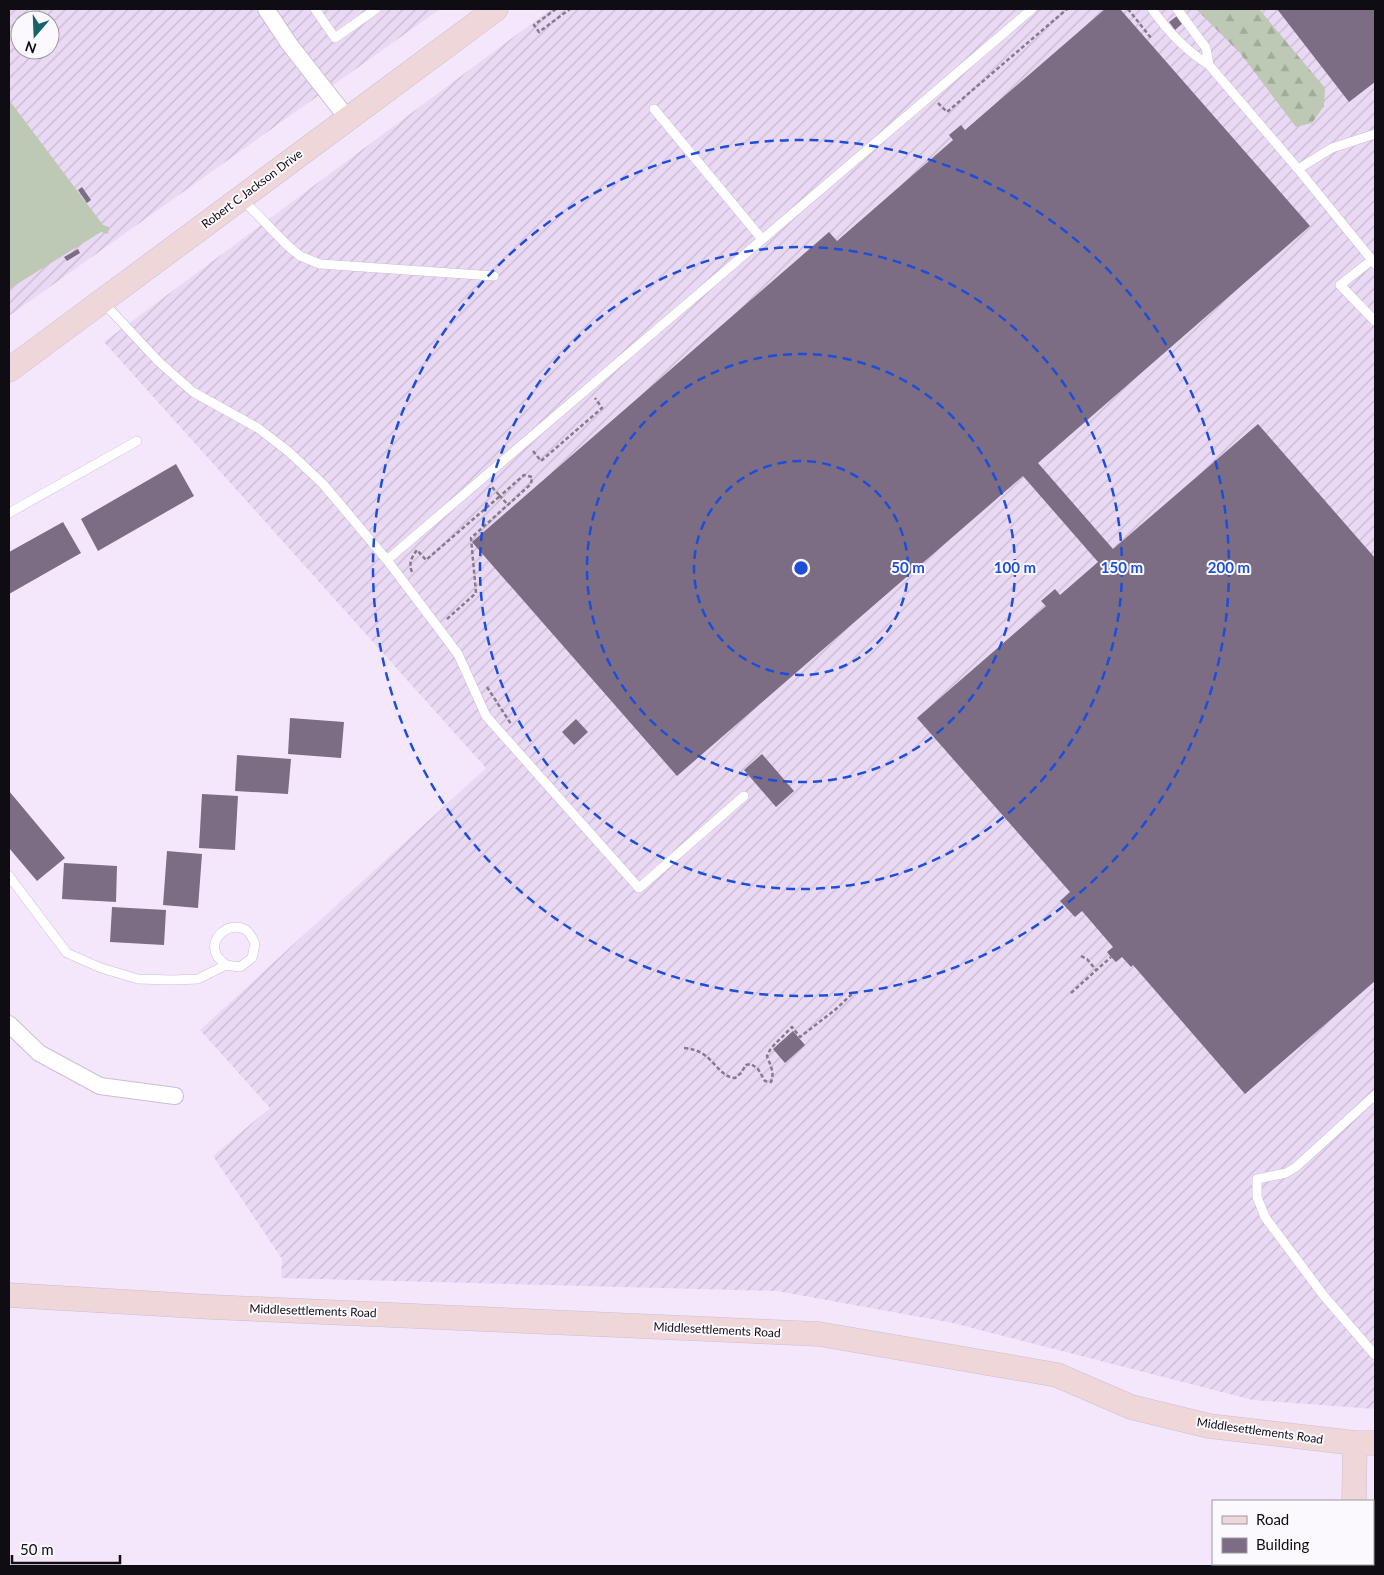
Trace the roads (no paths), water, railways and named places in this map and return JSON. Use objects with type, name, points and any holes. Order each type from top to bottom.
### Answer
[{"type":"street","points":[[266,9],[290,45],[348,119]]},
{"type":"street","name":"Robert C Jackson Drive","points":[[9,370],[496,9]]},
{"type":"street","points":[[9,1024],[39,1053],[100,1086],[174,1096]]},
{"type":"street","name":"Middlesettlements Road","points":[[9,1294],[212,1307],[819,1334],[1057,1375],[1131,1407],[1209,1426],[1365,1443],[1354,1500]]},
{"type":"lane","points":[[315,9],[335,38],[376,9]]},
{"type":"lane","points":[[387,560],[1032,9]]},
{"type":"lane","points":[[1152,9],[1164,27],[1191,54],[1209,65],[1374,262],[1340,285],[1375,321]]},
{"type":"lane","points":[[1177,9],[1206,48],[1209,65]]},
{"type":"lane","points":[[654,109],[762,239]]},
{"type":"lane","points":[[1298,169],[1332,148],[1375,134]]},
{"type":"lane","points":[[241,198],[300,256],[320,264],[494,276]]},
{"type":"lane","points":[[102,301],[159,362],[193,392],[258,428],[289,452],[323,484],[387,560],[458,654],[486,716],[639,888],[744,796]]},
{"type":"lane","points":[[9,513],[138,441]]},
{"type":"lane","points":[[9,876],[67,953],[101,968],[138,979],[198,979],[226,965],[240,967],[252,958],[256,944],[248,931],[235,926],[222,931],[215,942],[216,955],[226,965]]},
{"type":"lane","points":[[1375,1095],[1296,1167],[1286,1173],[1257,1179],[1257,1197],[1265,1216],[1324,1296],[1375,1355]]}]
